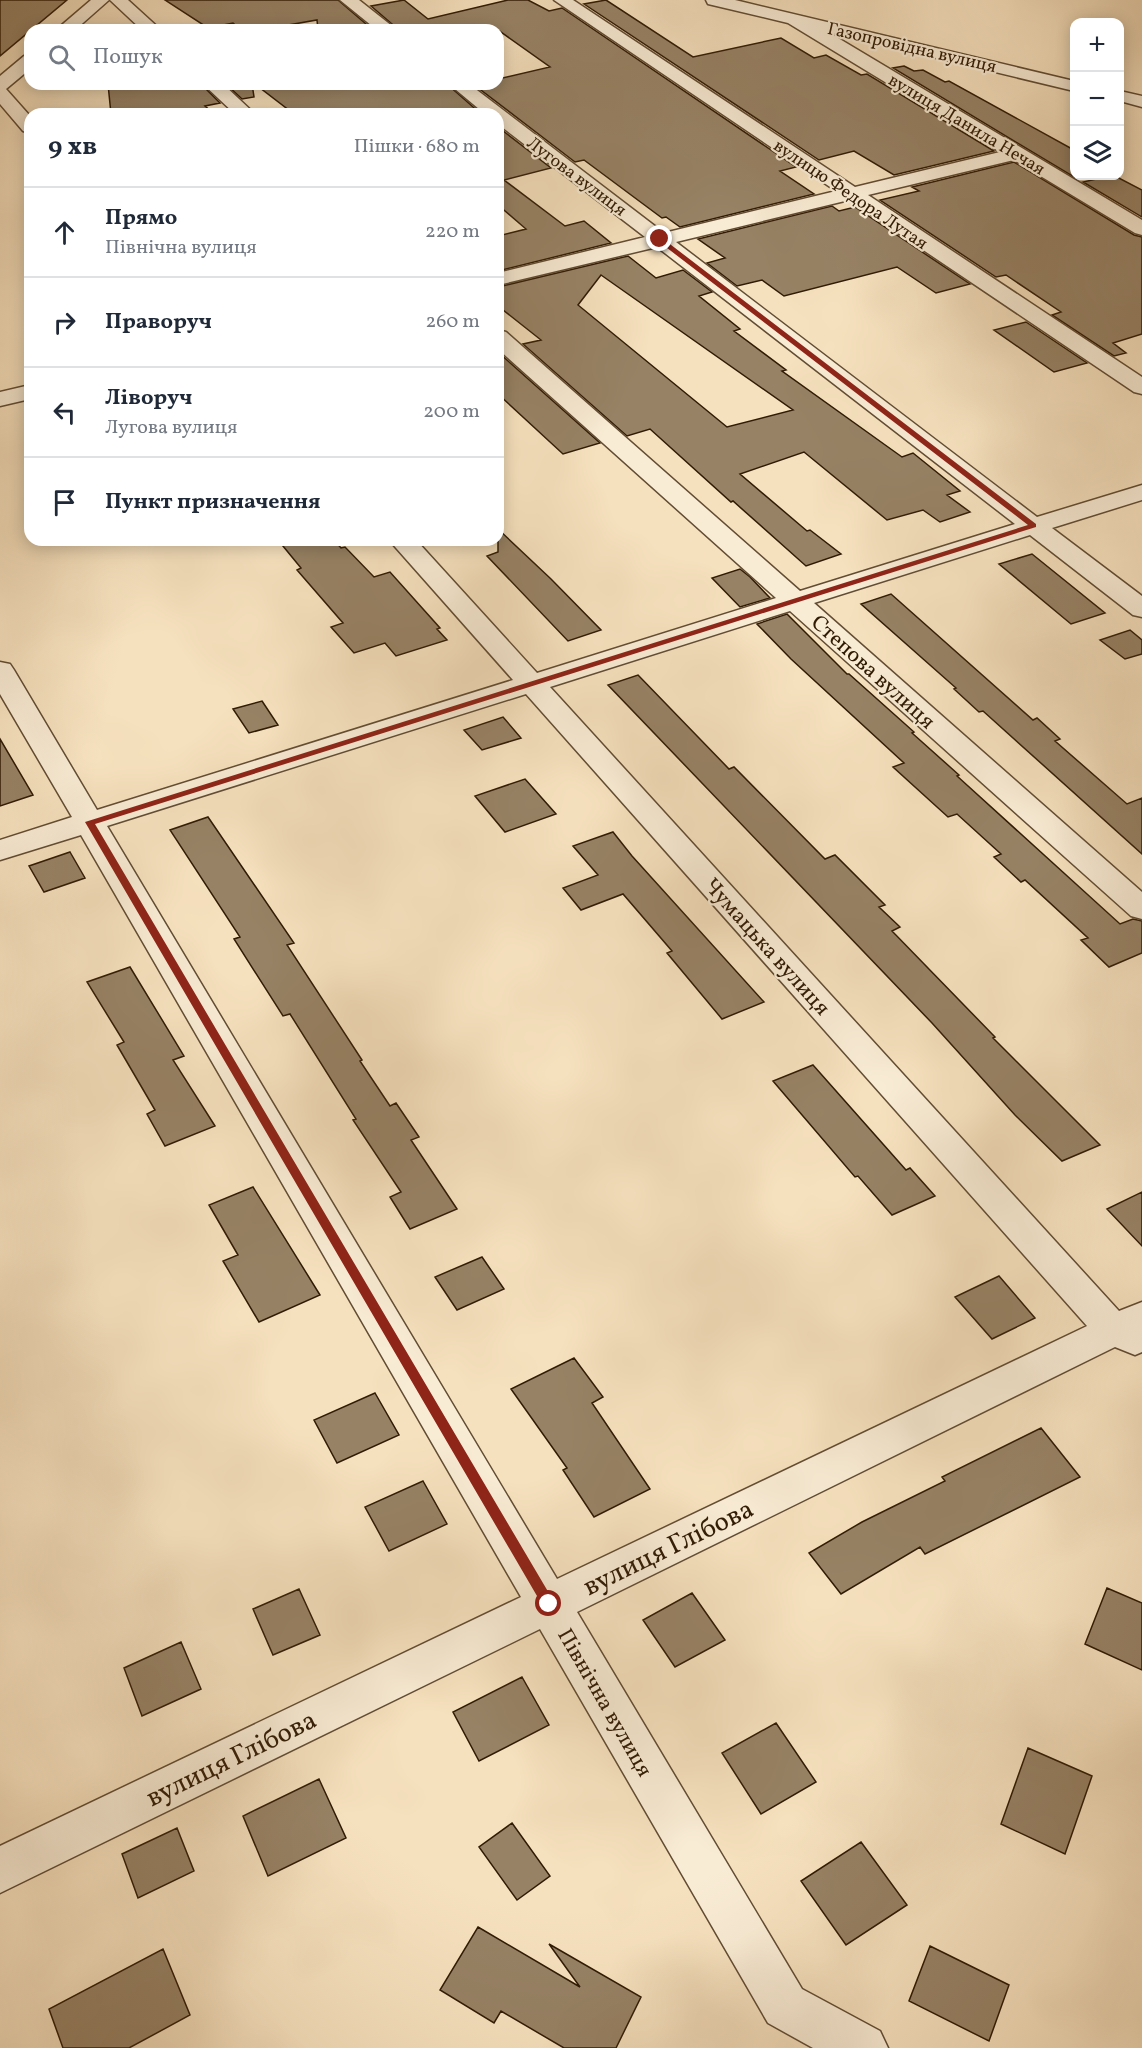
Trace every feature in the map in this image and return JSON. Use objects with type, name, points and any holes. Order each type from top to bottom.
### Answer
[{"type":"street","points":[[72,24],[101,0]]},
{"type":"street","points":[[118,0],[145,24]]},
{"type":"street","points":[[348,0],[380,24]]},
{"type":"street","name":"вулицю Федора Лутая","points":[[562,0],[1142,387]]},
{"type":"street","name":"Газопровідна вулиця","points":[[714,0],[1070,85]]},
{"type":"street","name":"вулиця Данила Нечая","points":[[792,18],[1014,154],[1142,228]]},
{"type":"street","points":[[10,55],[24,57]]},
{"type":"street","points":[[0,85],[24,63]]},
{"type":"street","points":[[219,90],[239,108]]},
{"type":"street","name":"Лугова вулиця","points":[[466,90],[490,108]]},
{"type":"street","points":[[0,93],[24,120]]},
{"type":"street","points":[[1124,97],[1142,102]]},
{"type":"street","name":"Лугова вулиця","points":[[504,119],[1142,609]]},
{"type":"street","points":[[504,278],[1014,154]]},
{"type":"street","name":"Степова вулиця","points":[[504,342],[1142,909]]},
{"type":"street","points":[[0,399],[24,393]]},
{"type":"street","points":[[0,850],[1142,492]]},
{"type":"street","name":"Чумацька вулиця","points":[[407,546],[531,683],[1133,1330]]},
{"type":"street","name":"Північна вулиця","points":[[0,670],[785,2006],[863,2048]]},
{"type":"street","name":"вулиця Глібова","points":[[0,1870],[549,1604],[1133,1330]]},
{"type":"building","points":[[0,0],[67,0],[38,24],[24,24],[24,36],[0,56]]},
{"type":"building","points":[[165,0],[338,0],[366,24],[317,24],[317,20],[294,24],[202,24]]},
{"type":"building","points":[[404,0],[428,19],[508,0],[528,0],[549,11],[562,8],[796,167],[780,171],[814,194],[680,227],[666,217],[662,218],[584,160],[575,162],[481,90],[504,90],[504,78],[550,67],[504,34],[504,24],[392,24],[371,6]]},
{"type":"building","points":[[606,0],[693,57],[781,38],[814,58],[826,55],[861,75],[867,74],[994,151],[894,175],[854,151],[819,160],[584,4]]},
{"type":"building","points":[[904,66],[914,71],[923,70],[945,82],[949,81],[1070,148],[1070,175],[893,68]]},
{"type":"building","points":[[109,90],[207,90],[220,103],[205,106],[207,108],[110,108]]},
{"type":"building","points":[[232,90],[253,90],[254,97],[242,99]]},
{"type":"building","points":[[263,90],[454,90],[474,108],[286,108]]},
{"type":"building","points":[[504,132],[551,168],[504,180]]},
{"type":"building","points":[[1014,162],[1134,235],[1142,237],[1142,334],[1113,343],[1126,353],[1114,356],[1052,315],[1061,312],[1006,275],[996,277],[880,200],[919,191],[912,187]]},
{"type":"building","points":[[504,180],[565,226],[584,221],[611,243],[504,270],[504,234],[526,229],[504,210]]},
{"type":"building","points":[[1123,180],[1142,190],[1142,217],[1083,182]]},
{"type":"building","points":[[832,206],[839,211],[855,207],[970,284],[936,293],[897,267],[784,296],[762,280],[737,286],[707,263],[725,258],[698,239]]},
{"type":"building","points":[[628,256],[656,278],[683,270],[712,292],[699,296],[740,329],[734,331],[786,370],[782,371],[902,457],[913,453],[960,491],[947,495],[970,512],[940,522],[923,510],[887,520],[804,452],[740,474],[807,531],[810,530],[841,554],[806,566],[650,429],[627,436],[523,344],[541,340],[504,311],[504,286]],"holes":[[[601,275],[793,410],[727,427],[578,305]]]},
{"type":"building","points":[[1026,322],[1087,363],[1054,372],[994,330]]},
{"type":"building","points":[[504,357],[600,443],[563,454],[504,400]]},
{"type":"building","points":[[504,535],[601,630],[568,641],[487,556],[498,552],[498,546],[504,546]]},
{"type":"building","points":[[283,546],[345,547],[374,577],[390,572],[440,628],[437,629],[447,640],[396,656],[385,643],[354,653],[331,627],[343,623],[297,570],[301,568]]},
{"type":"building","points":[[1032,554],[1105,613],[1071,624],[999,564]]},
{"type":"building","points":[[740,569],[770,598],[740,607],[712,578]]},
{"type":"building","points":[[891,594],[1033,720],[1037,718],[1060,739],[1055,741],[1127,804],[1142,798],[1142,854],[983,711],[979,712],[954,689],[956,688],[861,604]]},
{"type":"building","points":[[787,614],[847,674],[914,732],[912,733],[959,775],[957,776],[1120,924],[1133,919],[1142,921],[1142,953],[1109,967],[1081,940],[1088,938],[1025,880],[1021,882],[994,857],[1001,854],[957,814],[948,817],[893,767],[904,763],[791,659],[757,624]]},
{"type":"building","points":[[1130,630],[1142,640],[1142,654],[1125,659],[1100,640]]},
{"type":"building","points":[[638,675],[729,769],[734,767],[825,859],[835,855],[885,905],[879,907],[900,927],[892,931],[995,1037],[993,1038],[1100,1145],[1062,1161],[1015,1115],[932,1023],[608,685]]},
{"type":"building","points":[[262,701],[278,725],[249,733],[233,709]]},
{"type":"building","points":[[503,717],[521,738],[482,750],[464,730]]},
{"type":"building","points":[[0,739],[33,795],[0,806]]},
{"type":"building","points":[[525,779],[556,814],[505,832],[475,796]]},
{"type":"building","points":[[208,817],[294,943],[287,945],[362,1060],[360,1061],[390,1106],[396,1103],[419,1137],[411,1140],[457,1209],[410,1229],[390,1197],[401,1192],[353,1120],[356,1119],[290,1014],[283,1016],[234,939],[240,937],[170,830]]},
{"type":"building","points":[[613,832],[764,1002],[722,1019],[667,953],[672,951],[623,894],[581,910],[563,888],[598,875],[573,846]]},
{"type":"building","points":[[70,852],[85,878],[44,892],[29,866]]},
{"type":"building","points":[[130,967],[184,1056],[173,1060],[215,1126],[165,1146],[147,1114],[155,1110],[117,1045],[124,1042],[87,982]]},
{"type":"building","points":[[813,1065],[906,1170],[910,1168],[935,1196],[892,1215],[858,1176],[855,1177],[773,1081]]},
{"type":"building","points":[[253,1187],[320,1295],[259,1322],[223,1261],[238,1255],[209,1205]]},
{"type":"building","points":[[1142,1192],[1142,1246],[1107,1209]]},
{"type":"building","points":[[482,1257],[504,1289],[457,1310],[435,1277]]},
{"type":"building","points":[[999,1276],[1035,1318],[992,1339],[955,1297]]},
{"type":"building","points":[[574,1358],[603,1397],[592,1403],[650,1489],[594,1517],[563,1470],[567,1468],[511,1389]]},
{"type":"building","points":[[375,1393],[399,1435],[337,1463],[314,1420]]},
{"type":"building","points":[[1041,1428],[1080,1477],[925,1554],[920,1547],[841,1594],[809,1553],[862,1522],[945,1481],[942,1477]]},
{"type":"building","points":[[423,1481],[447,1524],[389,1551],[365,1507]]},
{"type":"building","points":[[1107,1588],[1142,1603],[1142,1670],[1085,1644]]},
{"type":"building","points":[[299,1589],[320,1635],[273,1655],[253,1609]]},
{"type":"building","points":[[692,1593],[725,1640],[675,1667],[643,1620]]},
{"type":"building","points":[[181,1642],[201,1689],[142,1716],[124,1668]]},
{"type":"building","points":[[522,1677],[549,1725],[479,1761],[453,1712]]},
{"type":"building","points":[[776,1723],[816,1782],[761,1814],[722,1753]]},
{"type":"building","points":[[1028,1748],[1092,1776],[1065,1854],[1001,1824]]},
{"type":"building","points":[[319,1779],[346,1838],[268,1876],[243,1816]]},
{"type":"building","points":[[512,1823],[550,1876],[517,1900],[479,1847]]},
{"type":"building","points":[[177,1828],[194,1871],[138,1898],[122,1854]]},
{"type":"building","points":[[861,1842],[907,1905],[846,1945],[801,1881]]},
{"type":"building","points":[[478,1927],[580,1987],[549,1944],[641,1997],[616,2048],[564,2048],[501,2011],[494,2023],[440,1990]]},
{"type":"building","points":[[930,1946],[1009,1985],[989,2041],[909,2001]]},
{"type":"building","points":[[163,1949],[190,2015],[129,2048],[63,2048],[49,2009]]},
{"type":"route","points":[[549,1604],[89,822],[1034,526],[660,239]]}]
